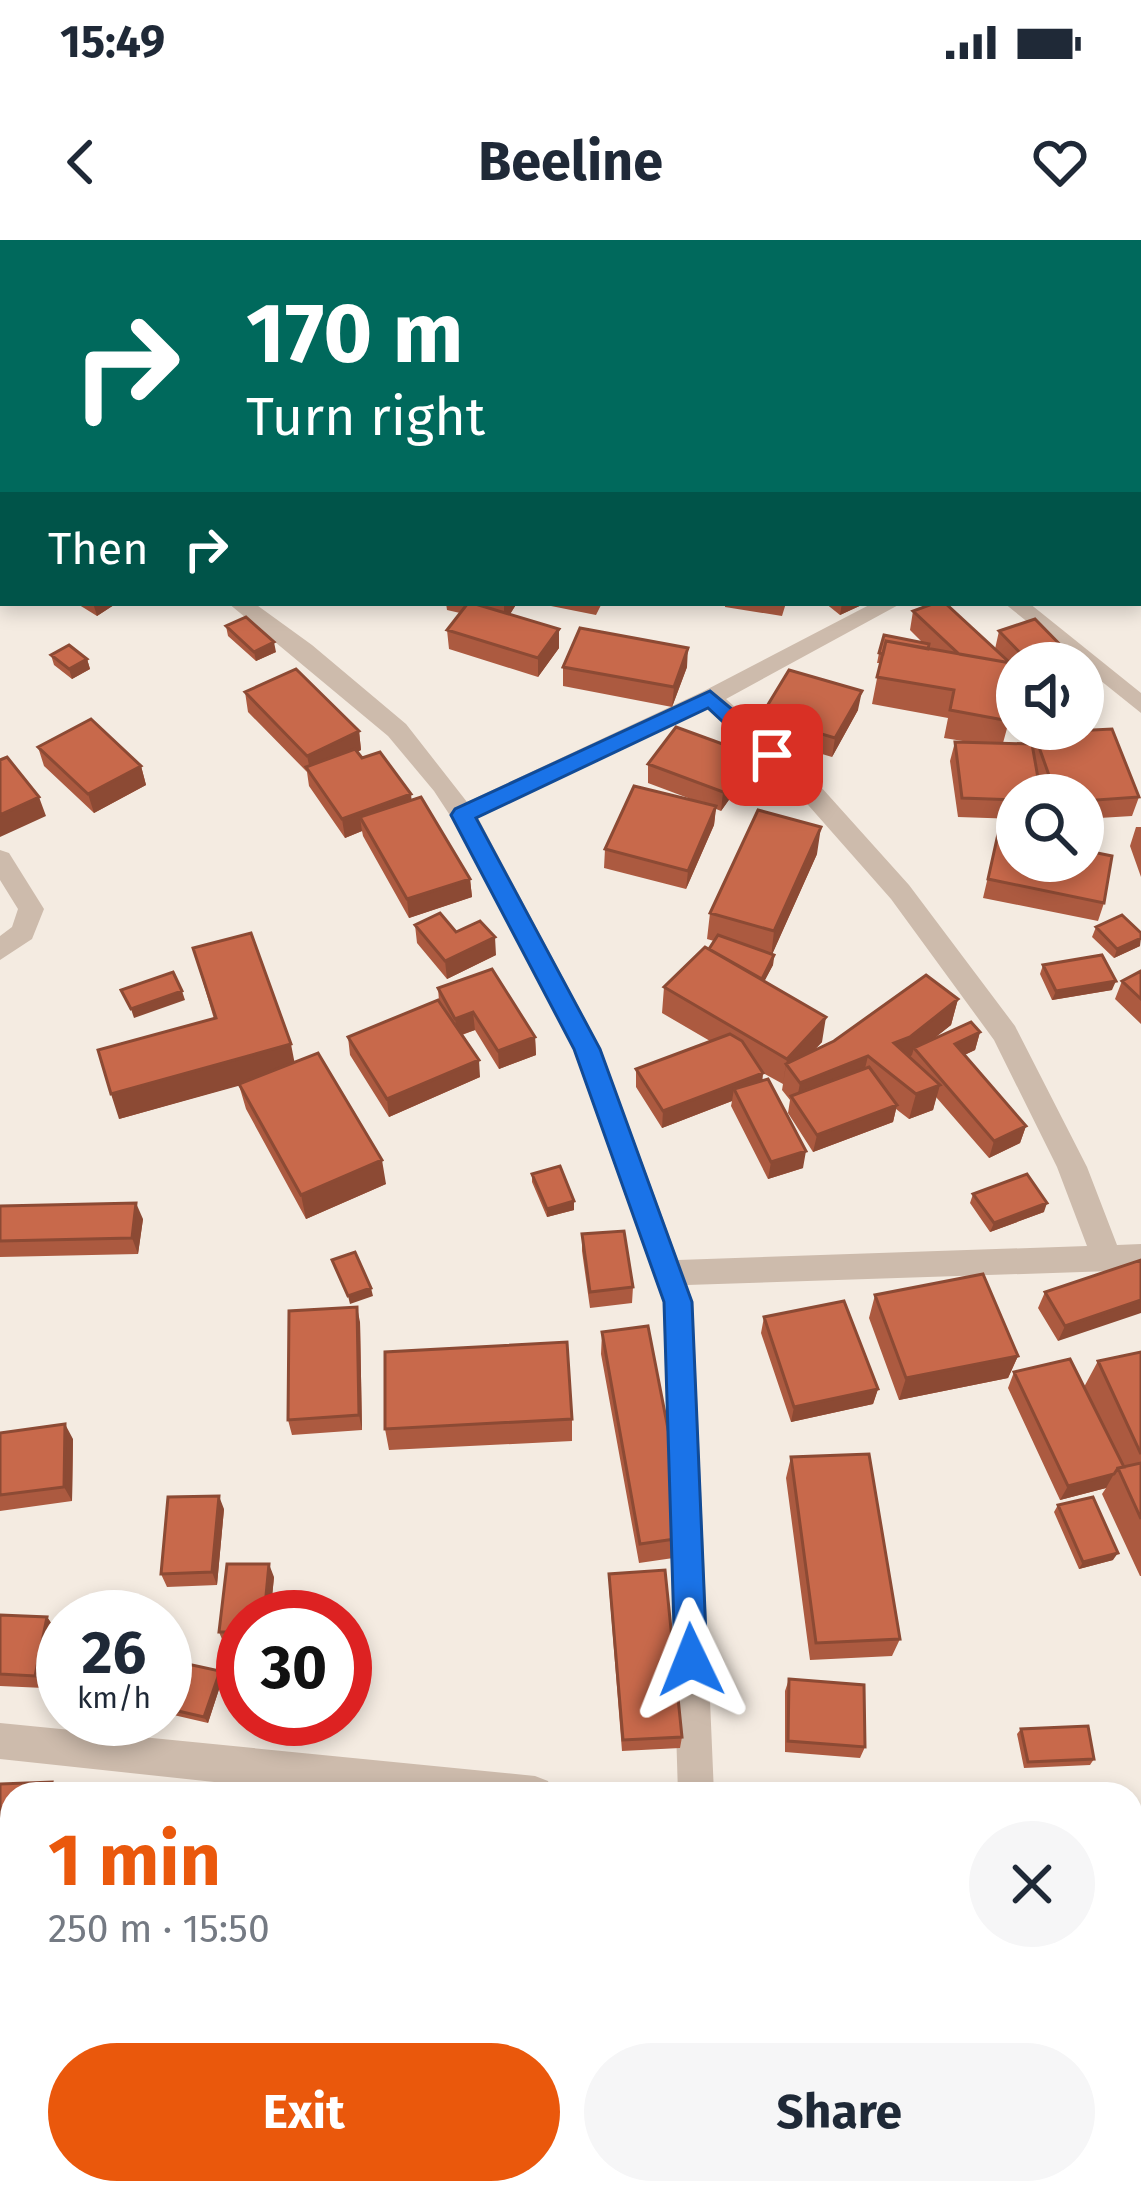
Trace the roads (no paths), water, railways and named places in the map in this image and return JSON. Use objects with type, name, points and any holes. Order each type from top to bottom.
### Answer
[{"type":"street","points":[[463,815],[710,698],[885,606]]},
{"type":"street","points":[[1019,606],[1141,705]]},
{"type":"street","points":[[257,607],[397,730],[463,815],[587,1049],[678,1302],[696,1782]]},
{"type":"street","points":[[710,698],[803,783],[900,892],[1005,1034],[1072,1167],[1106,1256]]},
{"type":"street","points":[[0,859],[31,909],[23,932],[0,950]]},
{"type":"street","points":[[668,1274],[1141,1258]]},
{"type":"street","points":[[0,1741],[369,1782]]}]
